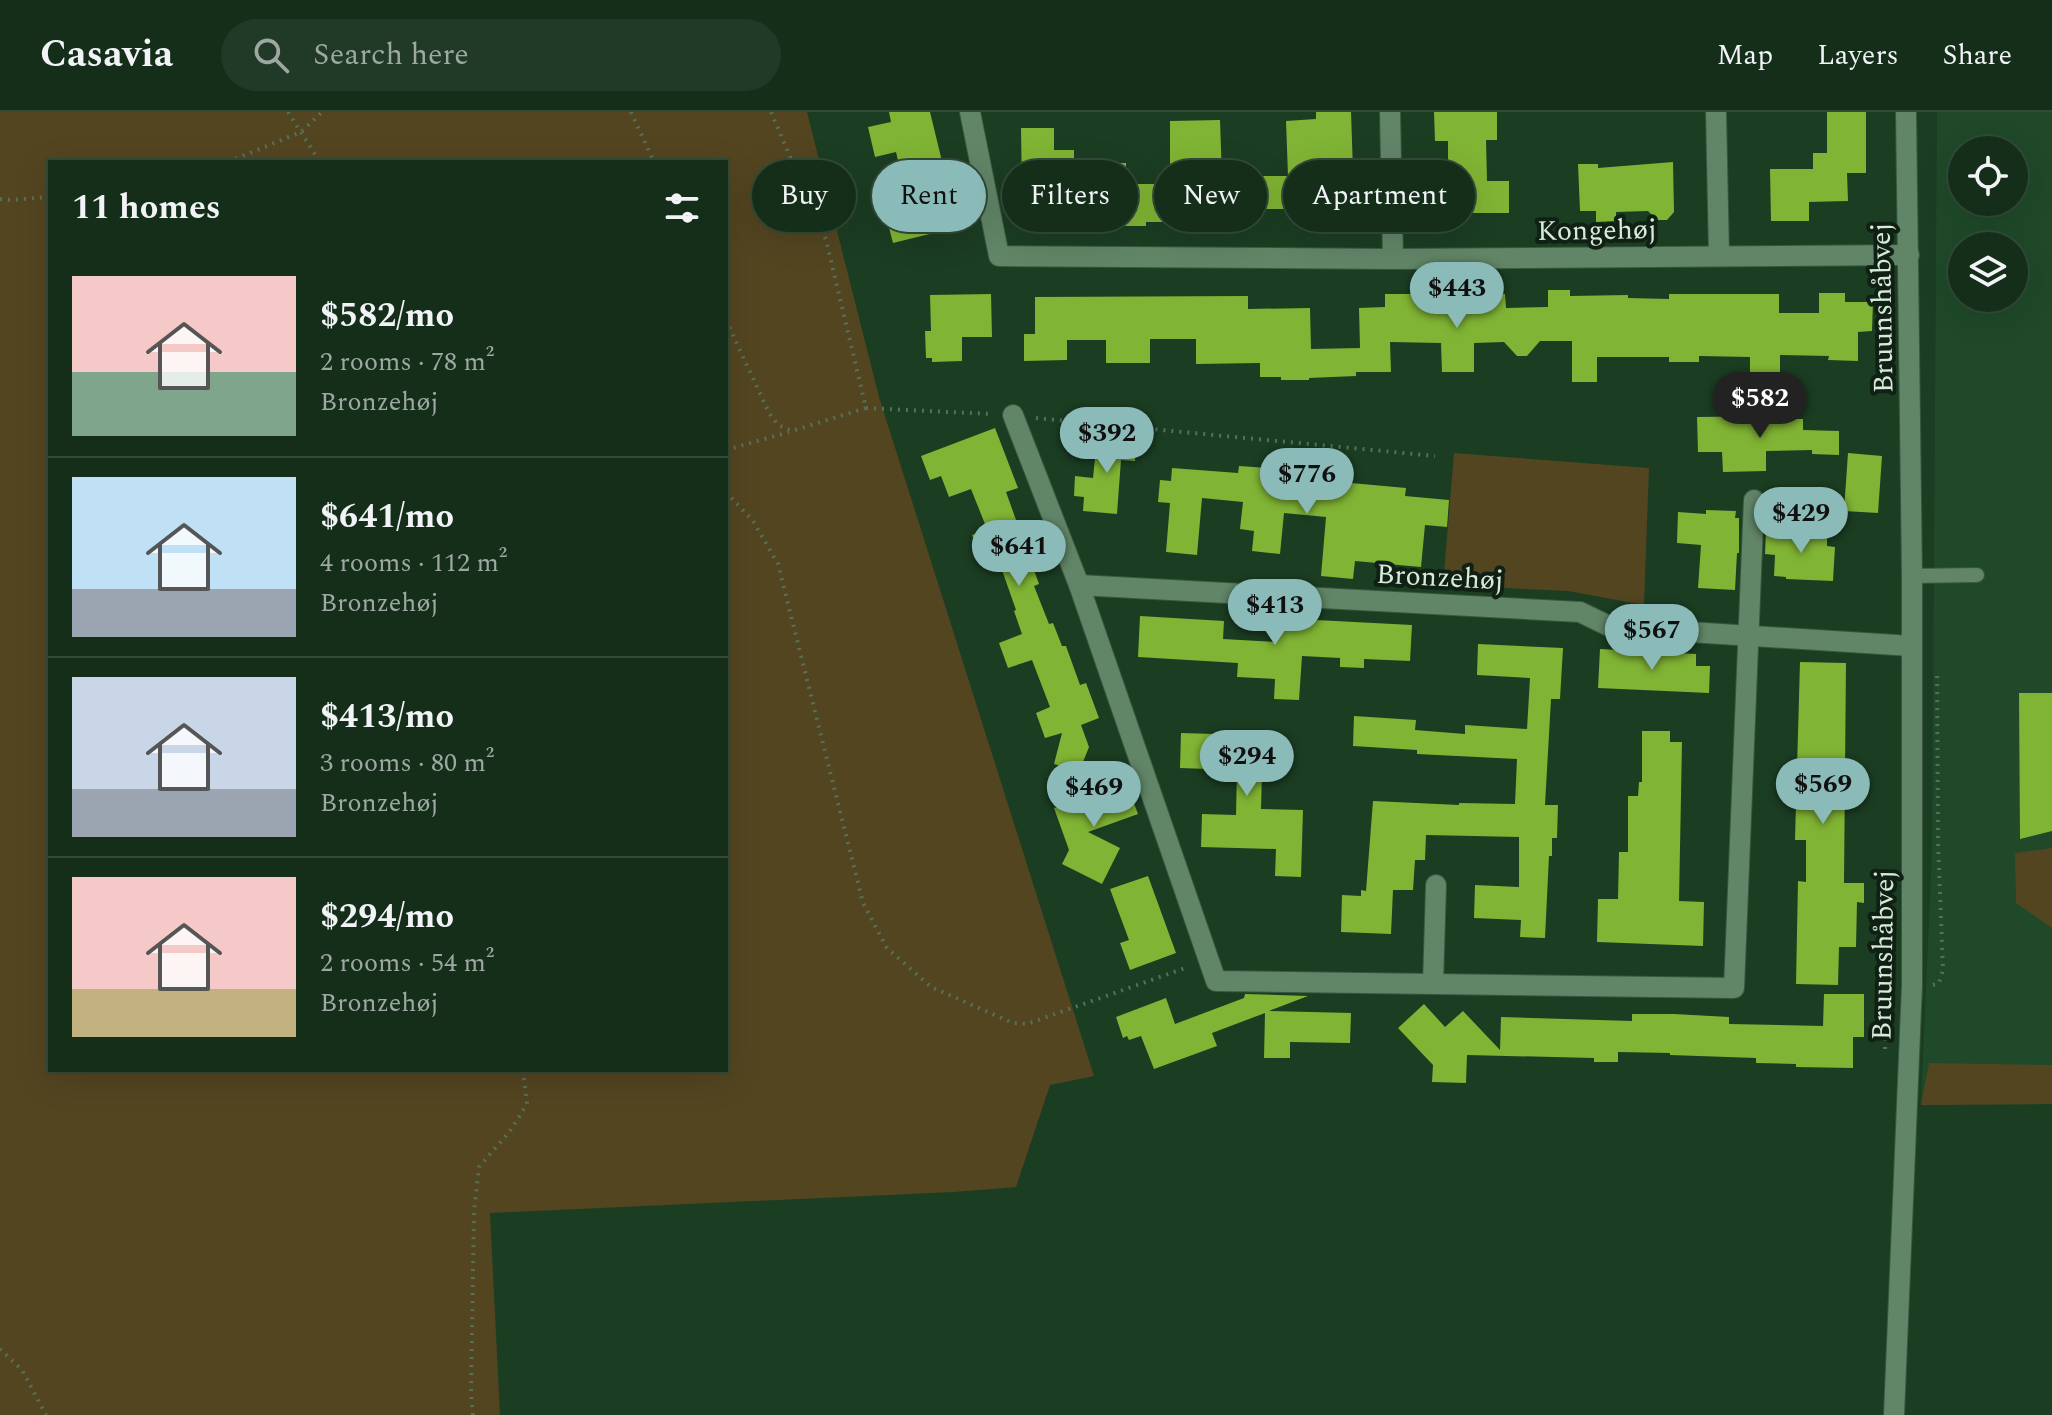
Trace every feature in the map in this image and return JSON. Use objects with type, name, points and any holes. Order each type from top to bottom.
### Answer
[{"type":"street","name":"Kongehøj","points":[[970,112],[999,256],[1393,259],[1909,255]]},
{"type":"street","points":[[1390,112],[1393,259]]},
{"type":"street","points":[[1716,112],[1719,255]]},
{"type":"street","name":"Bruunshåbvej","points":[[1894,1415],[1912,985],[1912,576],[1906,112]]},
{"type":"street","points":[[1013,415],[1079,585],[1216,981],[1734,988],[1754,500]]},
{"type":"street","name":"Bronzehøj","points":[[1079,585],[1580,612],[1611,627],[1912,646]]},
{"type":"street","points":[[1433,984],[1436,885]]},
{"type":"lane","points":[[1912,576],[1977,575]]},
{"type":"path","points":[[288,112],[319,160]]},
{"type":"path","points":[[233,160],[301,132],[322,112]]},
{"type":"path","points":[[631,112],[653,160]]},
{"type":"path","points":[[771,112],[826,240],[866,408]]},
{"type":"path","points":[[0,199],[48,197]]},
{"type":"path","points":[[728,324],[769,413],[778,425],[792,431]]},
{"type":"path","points":[[728,449],[866,408],[1013,415],[1435,456]]},
{"type":"path","points":[[728,494],[753,521],[778,564],[863,903],[887,948],[931,987],[1013,1023],[1027,1024],[1209,960]]},
{"type":"path","points":[[473,1415],[474,1212],[479,1167],[510,1131],[527,1104],[523,1072]]},
{"type":"path","points":[[0,1349],[22,1370],[46,1415]]},
{"type":"shaded area","points":[[0,112],[807,112],[819,160],[752,160],[752,232],[837,232],[879,397],[1094,1076],[1050,1085],[1016,1187],[490,1213],[500,1415],[0,1415]]},
{"type":"shaded area","points":[[1937,112],[2052,112],[2052,1104],[1921,1105],[1932,850]]},
{"type":"shaded area","points":[[1454,453],[1649,468],[1644,605],[1568,591],[1443,585]]},
{"type":"shaded area","points":[[2052,848],[2052,928],[2016,903],[2015,853]]},
{"type":"shaded area","points":[[1929,1063],[2052,1065],[2052,1104],[1921,1105]]},
{"type":"building","points":[[889,112],[930,112],[942,160],[898,160],[896,152],[875,157],[868,127],[891,122]]},
{"type":"building","points":[[1316,112],[1351,112],[1353,160],[1287,160],[1286,121],[1316,119]]},
{"type":"building","points":[[1434,112],[1497,112],[1497,140],[1486,140],[1487,181],[1509,181],[1509,213],[1475,213],[1475,160],[1448,160],[1448,141],[1435,141]]},
{"type":"building","points":[[1827,112],[1866,112],[1866,173],[1847,173],[1848,201],[1809,202],[1809,221],[1771,221],[1770,169],[1813,169],[1813,153],[1827,153]]},
{"type":"building","points":[[1220,120],[1221,160],[1170,160],[1170,121]]},
{"type":"building","points":[[1021,128],[1054,128],[1054,150],[1074,150],[1074,160],[1022,160]]},
{"type":"building","points":[[1673,162],[1674,212],[1667,220],[1657,220],[1648,211],[1616,212],[1616,221],[1596,222],[1596,211],[1580,211],[1578,164],[1598,164],[1598,168]]},
{"type":"building","points":[[1267,176],[1283,176],[1283,209],[1267,209]]},
{"type":"building","points":[[1138,184],[1154,184],[1154,222],[1146,222],[1146,226],[1138,226]]},
{"type":"building","points":[[890,232],[938,232],[893,243]]},
{"type":"building","points":[[1548,290],[1570,290],[1570,296],[1628,295],[1628,298],[1669,299],[1669,294],[1779,294],[1779,313],[1819,313],[1819,293],[1845,293],[1845,302],[1873,302],[1872,331],[1858,332],[1858,361],[1828,360],[1829,356],[1780,355],[1780,376],[1750,377],[1750,357],[1699,356],[1699,362],[1669,362],[1669,357],[1597,357],[1597,382],[1572,382],[1572,341],[1540,341],[1527,356],[1517,356],[1504,342],[1474,343],[1474,372],[1442,372],[1441,343],[1390,342],[1391,372],[1356,372],[1356,376],[1309,380],[1260,377],[1260,363],[1196,364],[1196,339],[1150,339],[1150,363],[1106,363],[1106,340],[1067,340],[1067,360],[1024,361],[1024,334],[1035,334],[1035,297],[1248,296],[1248,309],[1310,308],[1311,349],[1360,348],[1359,308],[1385,307],[1385,294],[1505,294],[1506,308],[1548,307]]},
{"type":"building","points":[[991,294],[992,337],[962,337],[962,361],[932,362],[932,358],[926,358],[925,331],[931,331],[930,295]]},
{"type":"building","points":[[1789,416],[1789,419],[1803,419],[1803,430],[1839,431],[1839,455],[1812,454],[1812,450],[1766,451],[1766,471],[1723,472],[1722,452],[1698,452],[1697,417]]},
{"type":"building","points":[[995,428],[1018,488],[1006,492],[1039,584],[1034,586],[1049,624],[1053,623],[1062,646],[1066,646],[1080,685],[1086,683],[1099,718],[1081,725],[1089,747],[1079,772],[1054,764],[1062,733],[1045,738],[1036,713],[1050,707],[1032,660],[1008,668],[999,643],[1022,634],[1002,570],[998,572],[991,550],[979,554],[972,535],[987,529],[971,489],[949,497],[941,476],[930,480],[921,456]]},
{"type":"building","points":[[1112,431],[1137,433],[1135,461],[1121,460],[1117,514],[1083,511],[1084,497],[1074,496],[1075,476],[1093,478],[1096,449],[1111,450]]},
{"type":"building","points":[[1848,453],[1882,456],[1878,513],[1844,511]]},
{"type":"building","points":[[1239,466],[1268,468],[1267,484],[1329,487],[1329,481],[1406,488],[1405,496],[1449,500],[1447,527],[1425,525],[1421,567],[1355,561],[1353,579],[1321,576],[1326,517],[1284,513],[1280,554],[1252,551],[1254,531],[1240,529],[1243,502],[1202,498],[1197,555],[1166,552],[1170,503],[1158,502],[1160,480],[1171,481],[1172,468],[1238,473]]},
{"type":"building","points":[[1706,510],[1736,511],[1735,518],[1739,518],[1735,590],[1698,588],[1701,545],[1677,543],[1678,512],[1706,514]]},
{"type":"building","points":[[1766,530],[1827,534],[1827,546],[1835,547],[1833,581],[1774,576],[1775,555],[1765,554]]},
{"type":"building","points":[[1140,616],[1224,621],[1223,639],[1276,642],[1277,623],[1297,624],[1297,619],[1412,625],[1410,661],[1364,659],[1364,668],[1340,667],[1340,658],[1302,656],[1299,700],[1274,699],[1275,679],[1237,677],[1238,663],[1138,657]]},
{"type":"building","points":[[1478,644],[1563,648],[1560,699],[1551,699],[1545,805],[1558,805],[1557,838],[1552,838],[1552,856],[1549,856],[1545,938],[1520,937],[1521,920],[1474,918],[1475,885],[1519,887],[1519,837],[1426,835],[1425,860],[1415,860],[1413,890],[1393,890],[1391,934],[1341,932],[1342,895],[1361,896],[1361,890],[1366,891],[1373,801],[1515,804],[1517,759],[1417,754],[1417,750],[1353,746],[1354,716],[1416,720],[1415,730],[1465,734],[1465,725],[1527,729],[1530,678],[1477,675]]},
{"type":"building","points":[[1600,649],[1696,654],[1696,666],[1710,666],[1709,693],[1598,688]]},
{"type":"building","points":[[1800,662],[1846,663],[1844,883],[1864,883],[1864,903],[1857,902],[1856,947],[1839,947],[1838,985],[1796,984],[1798,881],[1806,882],[1806,840],[1795,840]]},
{"type":"building","points":[[2019,693],[2052,693],[2052,831],[2020,839]]},
{"type":"building","points":[[1642,731],[1670,731],[1670,742],[1682,742],[1679,901],[1704,902],[1703,946],[1597,942],[1598,899],[1618,899],[1619,852],[1628,852],[1628,796],[1638,796],[1639,782],[1642,782]]},
{"type":"building","points":[[1181,733],[1279,736],[1278,771],[1262,771],[1261,809],[1303,810],[1301,877],[1275,876],[1276,849],[1201,847],[1202,814],[1236,815],[1237,770],[1180,768]]},
{"type":"building","points":[[1126,782],[1138,814],[1088,832],[1120,848],[1102,884],[1062,864],[1069,850],[1054,808]]},
{"type":"building","points":[[1148,876],[1176,953],[1130,970],[1120,943],[1129,940],[1110,889]]},
{"type":"building","points":[[1245,994],[1308,996],[1269,1011],[1351,1013],[1350,1043],[1290,1042],[1290,1058],[1264,1058],[1265,1013],[1212,1033],[1217,1046],[1154,1069],[1141,1036],[1129,1040],[1127,1036],[1123,1038],[1116,1017],[1166,998],[1175,1024],[1244,998]]},
{"type":"building","points":[[1824,994],[1864,994],[1864,1037],[1853,1037],[1853,1068],[1796,1067],[1796,1064],[1756,1063],[1756,1058],[1670,1053],[1618,1052],[1618,1062],[1594,1062],[1594,1058],[1467,1055],[1466,1083],[1432,1082],[1433,1065],[1398,1028],[1424,1004],[1445,1027],[1463,1011],[1500,1050],[1501,1017],[1632,1021],[1632,1014],[1674,1014],[1729,1017],[1729,1024],[1823,1026]]}]
